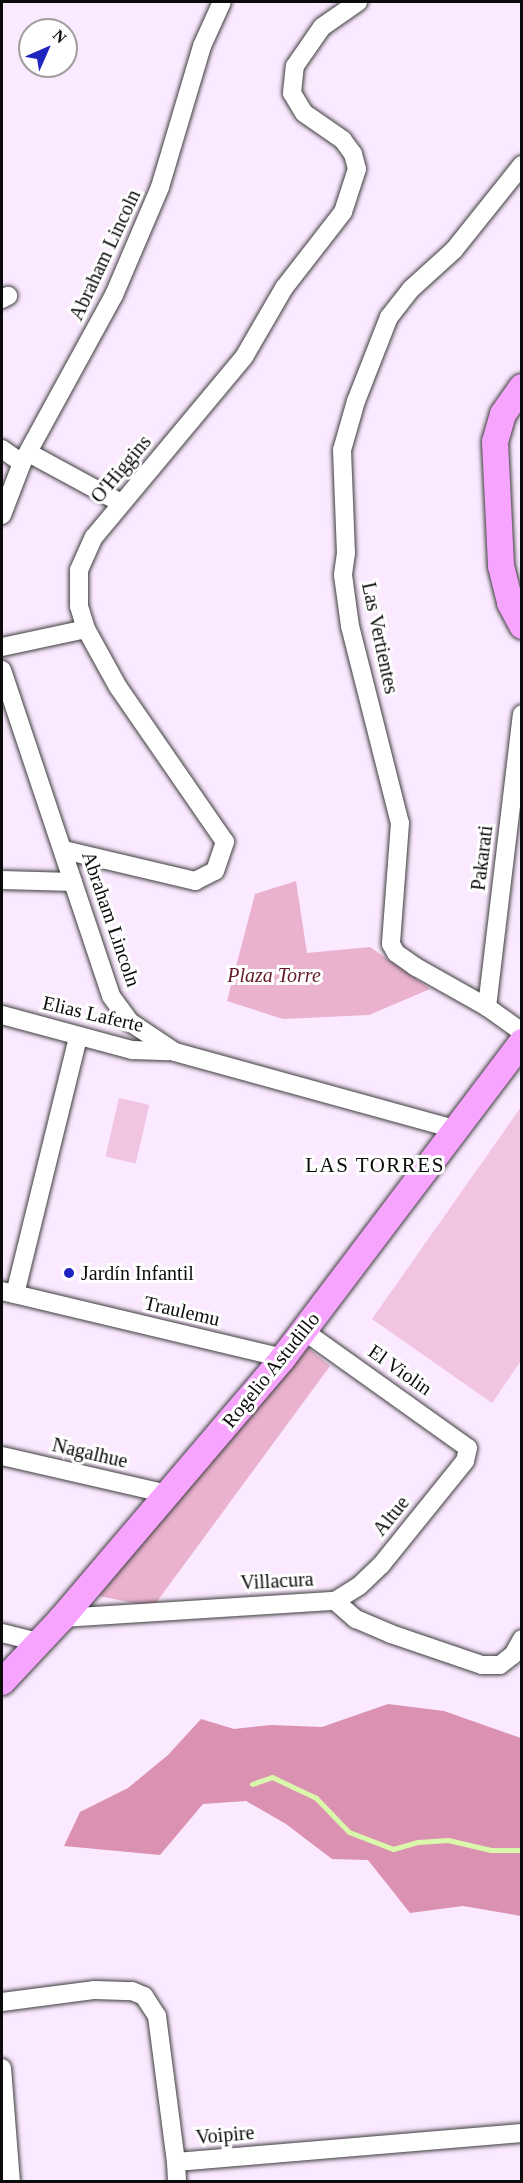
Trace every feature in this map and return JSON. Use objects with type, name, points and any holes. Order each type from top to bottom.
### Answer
[{"type":"street","name":"Abraham Lincoln","points":[[2,515],[25,458],[114,295],[160,187],[202,46],[222,2]]},
{"type":"street","name":"O'Higgins","points":[[64,850],[195,881],[215,871],[225,842],[118,687],[86,629],[78,600],[79,570],[88,548],[121,502],[244,357],[284,288],[343,212],[357,169],[353,154],[343,140],[304,112],[292,93],[295,66],[315,37],[358,2]]},
{"type":"street","name":"Las Vertientes","points":[[522,165],[454,250],[411,290],[389,316],[356,401],[342,450],[346,554],[343,575],[350,626],[400,823],[391,944],[396,953],[416,967],[487,1007],[522,1032]]},
{"type":"street","points":[[522,387],[503,414],[495,442],[501,566],[510,603],[522,626]]},
{"type":"street","points":[[2,449],[121,502]]},
{"type":"street","points":[[2,647],[86,629]]},
{"type":"street","name":"Abraham Lincoln","points":[[2,670],[111,996],[130,1022],[175,1052],[458,1130]]},
{"type":"street","name":"Pakarati","points":[[487,1007],[522,714]]},
{"type":"street","points":[[2,880],[73,882]]},
{"type":"street","name":"Elias Laferte","points":[[2,1015],[132,1050],[175,1052]]},
{"type":"street","points":[[8,1292],[78,1037]]},
{"type":"street","name":"Rogelio Astudillo","points":[[2,1682],[37,1642],[62,1618],[283,1358],[458,1130],[522,1042]]},
{"type":"street","name":"Traulemu","points":[[8,1292],[283,1358]]},
{"type":"street","name":"El Violin","points":[[304,1331],[468,1448]]},
{"type":"street","name":"Altue","points":[[335,1601],[359,1586],[381,1565],[465,1461],[468,1448]]},
{"type":"street","name":"Nagalhue","points":[[2,1456],[168,1494]]},
{"type":"street","name":"Villacura","points":[[62,1618],[335,1601],[356,1619],[382,1631],[482,1665],[500,1665],[518,1647]]},
{"type":"street","points":[[2,1633],[37,1642]]},
{"type":"street","name":"Voipire","points":[[2,2002],[95,1990],[132,1990],[144,1996],[157,2016],[176,2162],[522,2133]]},
{"type":"street","points":[[2,2068],[11,2181]]},
{"type":"street","points":[[176,2162],[177,2181]]},
{"type":"green space","name":"Plaza Torre","points":[[296,881],[307,953],[370,947],[430,989],[369,1015],[283,1019],[227,1001],[255,894]]},
{"type":"green space","points":[[303,1344],[330,1366],[153,1607],[99,1596]]},
{"type":"shaded area","points":[[119,1098],[149,1105],[136,1163],[106,1156]]},
{"type":"shaded area","points":[[521,1107],[521,1361],[492,1403],[372,1319]]},
{"type":"shaded area","points":[[388,1704],[444,1711],[521,1738],[521,1916],[463,1906],[410,1913],[368,1860],[332,1859],[286,1824],[246,1801],[203,1804],[160,1855],[64,1846],[80,1812],[128,1788],[168,1755],[201,1719],[234,1729],[271,1725],[322,1727]]},
{"type":"waterway","points":[[252,1784],[272,1777],[316,1798],[349,1832],[393,1849],[418,1842],[448,1840],[491,1850],[522,1850]]},
{"type":"place","name":"Jardín Infantil","points":[[69,1273]]},
{"type":"district","name":"LAS TORRES","points":[[375,1165]]}]
